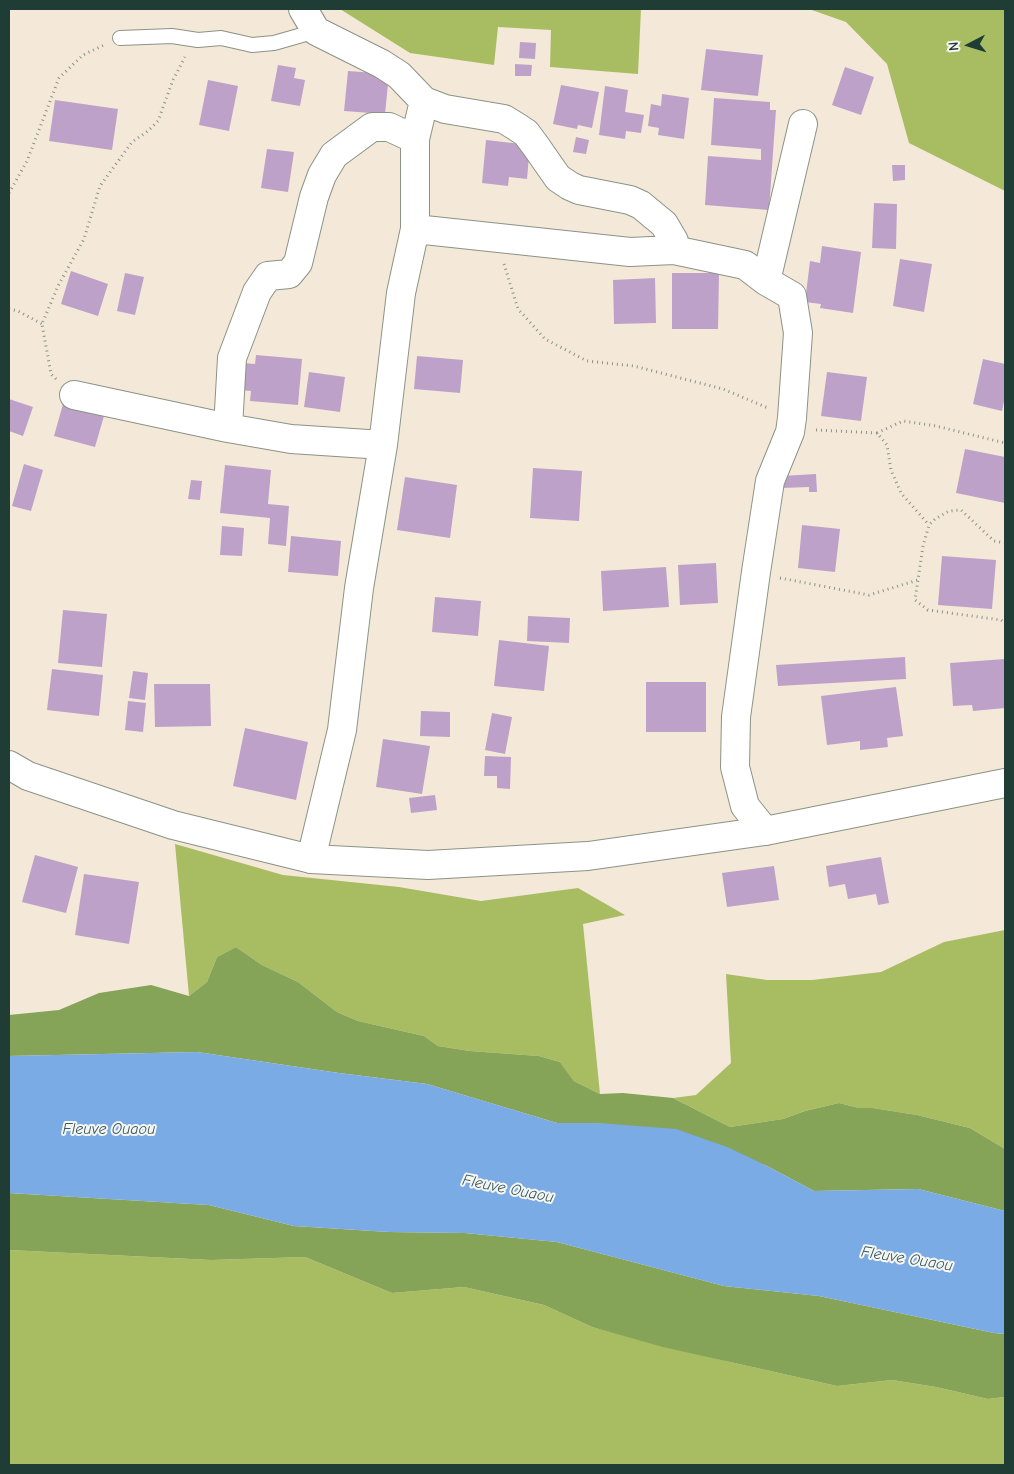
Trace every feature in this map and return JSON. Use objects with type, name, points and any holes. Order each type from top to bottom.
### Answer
[{"type":"main road","points":[[310,20],[399,75],[424,101],[445,109],[504,119],[517,127],[526,133],[536,145],[558,178],[570,186],[579,190],[630,200],[641,205],[664,224],[674,241],[674,250]]},
{"type":"main road","points":[[310,859],[342,730],[359,588],[383,445],[401,293],[415,229],[415,139],[424,101]]},
{"type":"main road","points":[[766,281],[803,124]]},
{"type":"main road","points":[[228,428],[232,358],[257,292],[268,276],[288,274],[298,263],[314,197],[322,175],[334,155],[372,126],[389,127],[415,139]]},
{"type":"main road","points":[[415,229],[630,252],[674,250],[745,265],[766,281],[792,296],[798,333],[791,425],[770,481],[736,717],[735,767],[745,806],[765,831]]},
{"type":"main road","points":[[74,395],[228,428],[291,439],[383,445]]},
{"type":"main road","points":[[9,765],[28,776],[173,825],[310,859],[428,865],[588,856],[765,831],[1005,783]]},
{"type":"lane","points":[[120,38],[172,36],[198,40],[221,38],[252,45],[274,43],[310,20]]},
{"type":"path","points":[[9,193],[27,161],[59,78],[82,55],[120,38]]},
{"type":"path","points":[[74,395],[51,374],[42,324],[58,286],[84,239],[100,186],[132,142],[158,122],[182,60],[198,40]]},
{"type":"path","points":[[500,238],[505,269],[518,309],[545,339],[587,361],[634,366],[724,389],[791,425],[807,430],[877,432],[903,421],[936,426],[1005,443]]},
{"type":"path","points":[[9,309],[18,311],[42,324]]},
{"type":"path","points":[[877,432],[887,445],[891,470],[901,492],[929,525]]},
{"type":"path","points":[[1005,543],[994,541],[961,510],[948,511],[929,525],[915,600],[928,610],[1001,620],[1005,623]]},
{"type":"path","points":[[756,572],[796,582],[869,595],[918,580]]},
{"type":"green space","points":[[340,9],[641,9],[638,74],[550,67],[551,30],[498,27],[494,65],[410,53]]},
{"type":"green space","points":[[809,9],[1005,9],[1005,191],[909,143],[887,64],[846,22]]},
{"type":"green space","points":[[175,844],[283,875],[399,887],[481,901],[578,888],[625,915],[583,924],[600,1094],[574,1081],[560,1062],[539,1056],[470,1051],[438,1046],[424,1036],[358,1021],[337,1012],[298,982],[262,965],[236,947],[217,957],[207,982],[189,996]]},
{"type":"green space","points":[[1005,930],[1005,1149],[970,1128],[917,1115],[873,1108],[859,1108],[839,1103],[805,1111],[783,1119],[730,1127],[673,1098],[696,1095],[731,1063],[726,974],[767,980],[812,980],[881,972],[944,942]]},
{"type":"green space","points":[[236,947],[262,965],[298,982],[337,1012],[358,1021],[424,1036],[438,1046],[470,1051],[539,1056],[560,1062],[574,1081],[600,1094],[623,1093],[673,1098],[730,1127],[783,1119],[805,1111],[839,1103],[859,1108],[873,1108],[917,1115],[970,1128],[1005,1149],[1005,1211],[918,1189],[814,1191],[765,1165],[598,1123],[557,1123],[427,1084],[197,1052],[9,1056],[9,1015],[59,1010],[99,993],[151,985],[189,996],[207,982],[217,957]]},
{"type":"green space","points":[[9,1193],[209,1205],[294,1226],[389,1232],[465,1233],[557,1242],[724,1286],[819,1296],[1005,1334],[1005,1397],[988,1399],[936,1387],[892,1380],[837,1386],[663,1347],[592,1327],[544,1305],[464,1287],[392,1293],[305,1257],[211,1260],[9,1250]]},
{"type":"green space","points":[[9,1250],[211,1260],[305,1257],[392,1293],[464,1287],[544,1305],[592,1327],[730,1362],[837,1386],[892,1380],[936,1387],[988,1399],[1005,1397],[1005,1465],[9,1465]]},
{"type":"water","name":"Fleuve Ouaou","points":[[197,1052],[427,1084],[557,1123],[598,1123],[676,1129],[727,1147],[814,1191],[918,1189],[1005,1211],[1005,1334],[819,1296],[724,1286],[557,1242],[465,1233],[389,1232],[294,1226],[209,1205],[9,1193],[9,1056]]},
{"type":"building","points":[[520,42],[536,43],[535,59],[519,58]]},
{"type":"building","points":[[706,49],[763,55],[758,96],[701,90]]},
{"type":"building","points":[[515,64],[532,65],[531,76],[515,76]]},
{"type":"building","points":[[278,65],[296,68],[294,78],[305,80],[300,106],[271,101]]},
{"type":"building","points":[[845,67],[874,77],[861,115],[832,105]]},
{"type":"building","points":[[348,71],[389,74],[385,114],[344,111]]},
{"type":"building","points":[[208,80],[238,86],[229,131],[199,125]]},
{"type":"building","points":[[561,85],[599,92],[592,128],[578,125],[577,129],[553,124]]},
{"type":"building","points":[[605,86],[628,90],[625,112],[644,115],[641,133],[626,131],[625,139],[599,135]]},
{"type":"building","points":[[662,94],[689,98],[684,139],[658,135],[659,128],[648,126],[651,104],[661,106]]},
{"type":"building","points":[[714,98],[770,102],[770,110],[776,110],[769,210],[705,205],[708,156],[761,160],[761,149],[711,145]]},
{"type":"building","points":[[55,100],[118,109],[112,150],[49,141]]},
{"type":"building","points":[[576,137],[589,140],[586,154],[573,152]]},
{"type":"building","points":[[486,140],[530,145],[527,179],[509,177],[508,186],[482,183]]},
{"type":"building","points":[[267,149],[294,152],[288,192],[261,188]]},
{"type":"building","points":[[892,165],[905,165],[905,180],[893,181]]},
{"type":"building","points":[[874,203],[897,204],[896,249],[872,248]]},
{"type":"building","points":[[822,246],[861,252],[853,313],[820,308],[821,304],[805,302],[810,261],[820,263]]},
{"type":"building","points":[[900,259],[932,264],[924,312],[893,306]]},
{"type":"building","points":[[71,271],[108,284],[98,316],[61,304]]},
{"type":"building","points":[[125,273],[144,277],[135,315],[117,311]]},
{"type":"building","points":[[672,273],[719,273],[718,329],[672,329]]},
{"type":"building","points":[[655,278],[656,323],[614,324],[613,280]]},
{"type":"building","points":[[256,355],[302,359],[298,405],[250,401],[251,391],[241,390],[243,363],[255,364]]},
{"type":"building","points":[[417,356],[463,360],[460,393],[414,389]]},
{"type":"building","points":[[983,359],[1005,364],[1005,396],[1002,411],[973,404]]},
{"type":"building","points":[[309,372],[345,377],[340,412],[304,407]]},
{"type":"building","points":[[827,372],[867,377],[861,421],[821,416]]},
{"type":"building","points":[[65,397],[106,409],[95,447],[54,436]]},
{"type":"building","points":[[9,399],[33,407],[23,436],[9,431]]},
{"type":"building","points":[[965,449],[1005,457],[1005,503],[956,493]]},
{"type":"building","points":[[24,464],[43,470],[31,511],[12,506]]},
{"type":"building","points":[[225,465],[271,470],[268,504],[289,506],[286,546],[268,544],[270,518],[220,513]]},
{"type":"building","points":[[533,468],[582,471],[579,521],[530,518]]},
{"type":"building","points":[[816,474],[817,492],[809,492],[809,487],[782,488],[782,476]]},
{"type":"building","points":[[405,477],[457,485],[450,538],[397,530]]},
{"type":"building","points":[[191,480],[202,481],[200,500],[188,499]]},
{"type":"building","points":[[802,525],[840,529],[835,572],[798,568]]},
{"type":"building","points":[[222,526],[244,528],[242,556],[220,555]]},
{"type":"building","points":[[291,536],[341,541],[338,576],[288,572]]},
{"type":"building","points":[[942,556],[996,560],[992,609],[938,605]]},
{"type":"building","points":[[716,563],[718,603],[680,605],[678,565]]},
{"type":"building","points":[[666,567],[669,607],[603,611],[601,571]]},
{"type":"building","points":[[435,597],[481,601],[478,636],[432,632]]},
{"type":"building","points":[[63,610],[107,614],[102,667],[58,663]]},
{"type":"building","points":[[528,616],[570,618],[569,643],[527,641]]},
{"type":"building","points":[[499,640],[549,646],[544,691],[494,686]]},
{"type":"building","points":[[905,657],[906,679],[778,686],[776,665]]},
{"type":"building","points":[[1005,659],[1005,708],[973,711],[972,705],[953,706],[950,663]]},
{"type":"building","points":[[52,669],[103,675],[99,716],[47,710]]},
{"type":"building","points":[[133,671],[148,673],[145,700],[129,698]]},
{"type":"building","points":[[646,682],[706,682],[706,732],[646,732]]},
{"type":"building","points":[[154,684],[210,684],[211,726],[155,727]]},
{"type":"building","points":[[896,687],[903,736],[887,738],[888,747],[860,750],[860,741],[827,745],[821,696]]},
{"type":"building","points":[[128,701],[146,703],[143,732],[125,730]]},
{"type":"building","points":[[421,711],[450,712],[450,737],[420,736]]},
{"type":"building","points":[[492,713],[512,717],[505,754],[485,750]]},
{"type":"building","points":[[245,728],[308,742],[296,800],[233,786]]},
{"type":"building","points":[[383,739],[430,746],[422,794],[376,787]]},
{"type":"building","points":[[485,756],[511,757],[510,789],[497,788],[497,776],[484,776]]},
{"type":"building","points":[[435,795],[437,810],[411,813],[409,798]]},
{"type":"building","points":[[35,855],[78,867],[66,913],[22,902]]},
{"type":"building","points":[[881,857],[889,903],[878,905],[876,894],[848,899],[845,884],[829,887],[826,866]]},
{"type":"building","points":[[774,866],[779,900],[727,907],[722,873]]},
{"type":"building","points":[[84,874],[139,882],[129,944],[75,935]]}]
